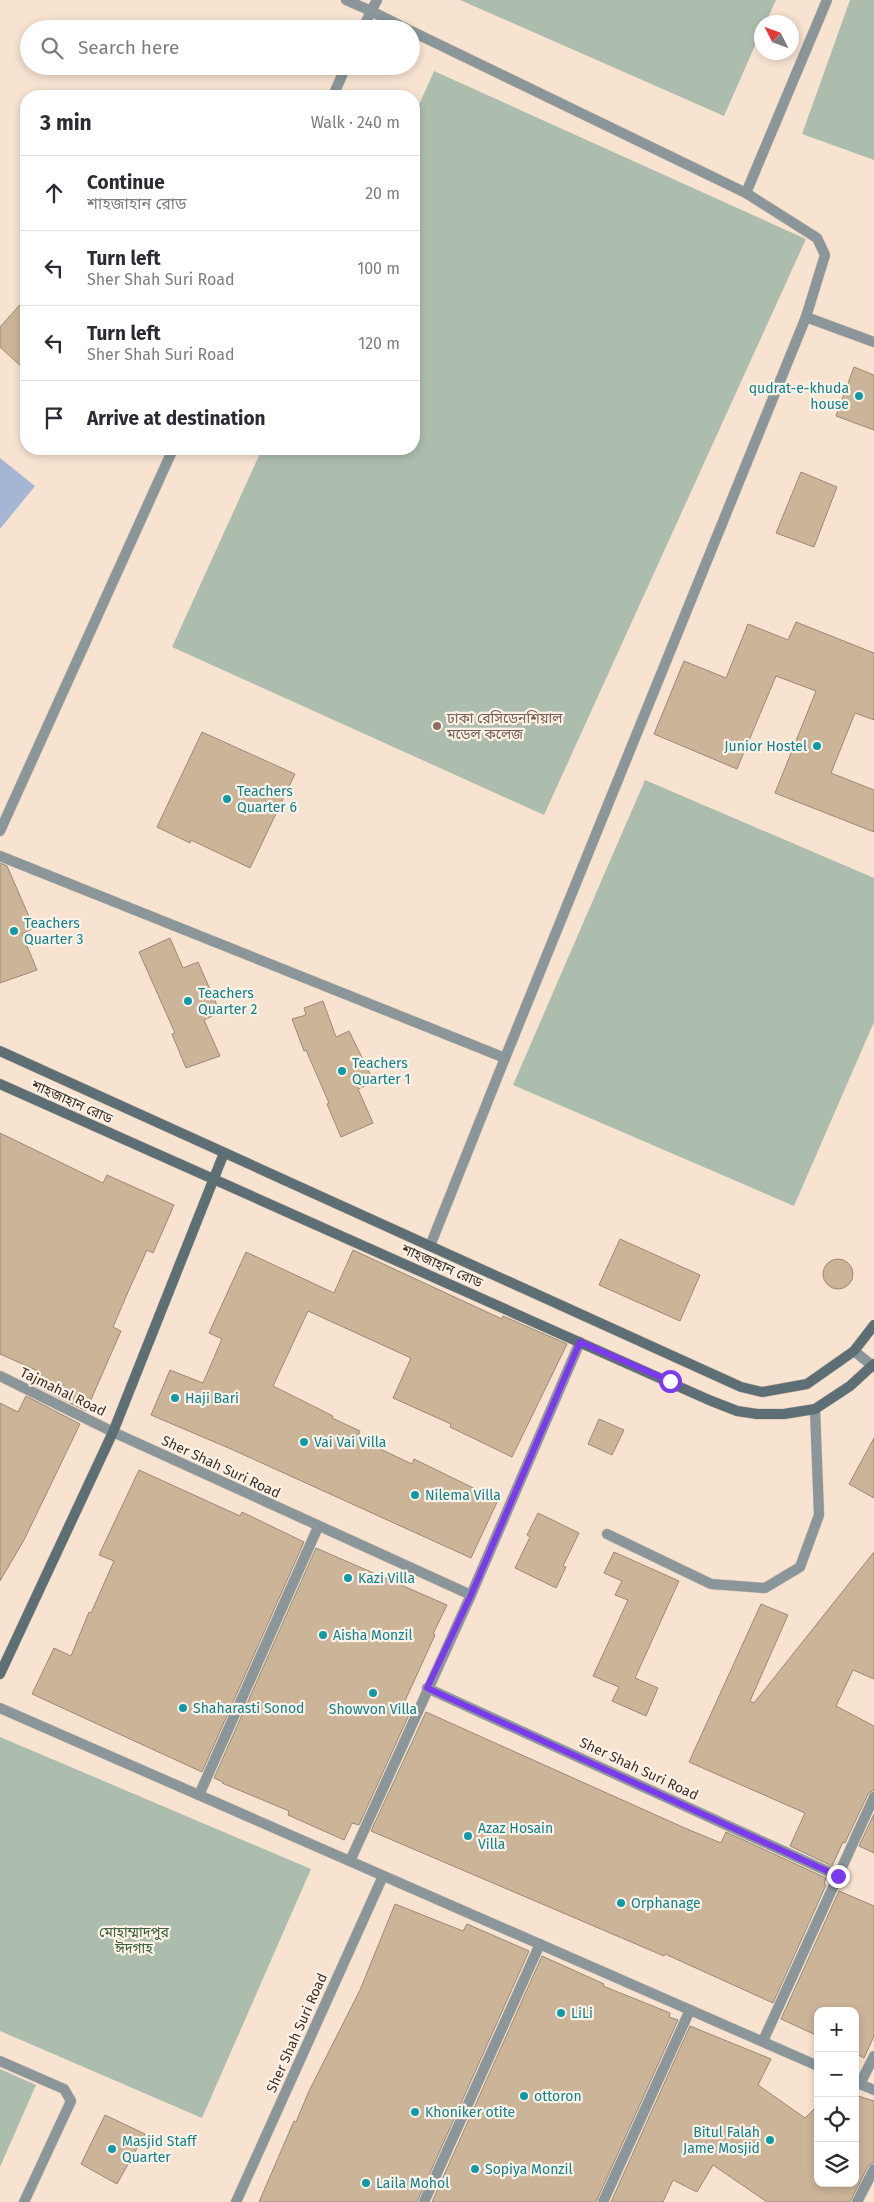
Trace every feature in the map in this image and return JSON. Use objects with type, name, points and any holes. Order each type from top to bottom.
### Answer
[{"type":"street","points":[[346,0],[388,20]]},
{"type":"street","points":[[367,20],[376,0]]},
{"type":"street","points":[[746,194],[827,0]]},
{"type":"street","points":[[420,35],[746,194],[817,238],[825,254],[806,317],[430,1246]]},
{"type":"street","points":[[336,90],[342,75]]},
{"type":"street","points":[[806,317],[874,342]]},
{"type":"street","points":[[0,831],[170,455]]},
{"type":"street","points":[[0,856],[505,1058]]},
{"type":"street","name":"শাহজাহান রোড","points":[[0,1052],[741,1387],[762,1392],[807,1384],[854,1351],[874,1325]]},
{"type":"street","name":"শাহজাহান রোড","points":[[0,1084],[709,1400],[737,1410],[784,1414],[815,1408],[850,1386],[873,1366]]},
{"type":"street","points":[[0,1674],[113,1432],[224,1153]]},
{"type":"street","points":[[350,1861],[427,1688],[471,1595],[580,1342]]},
{"type":"street","points":[[854,1351],[873,1366]]},
{"type":"street","name":"Tajmahal Road","points":[[0,1376],[113,1432]]},
{"type":"street","points":[[607,1534],[711,1584],[765,1588],[800,1568],[819,1515],[815,1408]]},
{"type":"street","name":"Sher Shah Suri Road","points":[[113,1432],[318,1527],[471,1595]]},
{"type":"street","points":[[199,1795],[318,1527]]},
{"type":"street","name":"Sher Shah Suri Road","points":[[427,1688],[838,1876]]},
{"type":"street","points":[[0,1708],[814,2064]]},
{"type":"street","points":[[762,2041],[874,1797]]},
{"type":"street","name":"Sher Shah Suri Road","points":[[236,2202],[383,1876]]},
{"type":"street","points":[[424,2202],[540,1944]]},
{"type":"street","points":[[603,2202],[690,2010]]},
{"type":"street","points":[[859,2081],[874,2056]]},
{"type":"street","points":[[0,2060],[64,2089],[71,2100],[24,2202]]},
{"type":"street","points":[[859,2083],[874,2090]]},
{"type":"street","points":[[856,2202],[874,2169]]},
{"type":"green space","points":[[460,0],[776,0],[769,15],[754,15],[754,48],[724,116]]},
{"type":"green space","points":[[850,0],[874,0],[874,160],[802,134]]},
{"type":"green space","points":[[434,71],[806,239],[544,815],[172,647],[259,455],[420,455],[420,102]]},
{"type":"green space","points":[[645,780],[874,878],[874,1022],[794,1206],[513,1085]]},
{"type":"green space","name":"মোহাম্মাদপুর ঈদগাহ","points":[[0,1737],[311,1869],[202,2118],[0,2031]]},
{"type":"green space","points":[[0,2069],[36,2085],[0,2167]]},
{"type":"water","points":[[0,458],[35,486],[0,529]]},
{"type":"building","points":[[20,305],[20,365],[0,347],[0,327]]},
{"type":"building","name":"qudrat-e-khuda house","points":[[854,367],[874,375],[874,430],[836,416]]},
{"type":"building","points":[[801,472],[837,487],[814,547],[776,533]]},
{"type":"building","name":"Junior Hostel","points":[[796,622],[874,653],[874,720],[855,713],[831,773],[874,790],[874,832],[775,793],[816,691],[776,676],[737,769],[654,734],[684,661],[726,678],[748,624],[788,640]]},
{"type":"building","name":"Teachers Quarter 6","points":[[202,732],[295,774],[250,868],[191,840],[190,843],[157,827]]},
{"type":"building","name":"Teachers Quarter 3","points":[[0,863],[7,866],[34,928],[22,934],[37,970],[0,983]]},
{"type":"building","name":"Teachers Quarter 2","points":[[170,938],[183,968],[198,962],[220,1012],[204,1020],[220,1056],[186,1068],[172,1034],[175,1033],[139,952]]},
{"type":"building","name":"Teachers Quarter 1","points":[[323,1001],[336,1037],[349,1031],[374,1082],[358,1089],[373,1123],[341,1137],[327,1104],[329,1103],[306,1050],[304,1051],[292,1019],[306,1015],[304,1008]]},
{"type":"building","points":[[0,1133],[103,1183],[107,1175],[174,1205],[153,1253],[147,1250],[113,1327],[121,1331],[86,1411],[32,1384],[38,1371],[0,1354]]},
{"type":"building","points":[[620,1239],[700,1275],[680,1321],[599,1285]]},
{"type":"building","points":[[353,1250],[502,1319],[503,1316],[567,1344],[512,1457],[450,1427],[451,1424],[393,1398],[411,1358],[308,1311],[273,1386],[360,1431],[357,1438],[412,1464],[414,1459],[498,1500],[471,1558],[231,1449],[151,1415],[170,1370],[203,1383],[222,1339],[209,1333],[246,1252],[334,1293]]},
{"type":"building","points":[[838,1259],[849,1263],[853,1274],[849,1285],[838,1289],[827,1285],[823,1274],[827,1263]]},
{"type":"building","points":[[26,1396],[80,1424],[24,1540],[0,1581],[0,1403],[18,1412]]},
{"type":"building","points":[[599,1419],[624,1430],[612,1455],[588,1444]]},
{"type":"building","points":[[874,1438],[874,1498],[849,1484]]},
{"type":"building","points":[[139,1470],[240,1516],[242,1512],[304,1542],[202,1772],[32,1694],[54,1648],[71,1656],[89,1612],[91,1613],[114,1561],[99,1555]]},
{"type":"building","points":[[538,1513],[579,1533],[563,1566],[566,1567],[556,1588],[515,1568],[530,1537],[527,1535]]},
{"type":"building","points":[[316,1548],[447,1605],[404,1703],[413,1706],[359,1825],[352,1823],[344,1840],[288,1815],[289,1811],[214,1778]]},
{"type":"building","points":[[614,1552],[679,1581],[635,1678],[658,1688],[646,1716],[612,1701],[619,1687],[593,1676],[628,1600],[615,1595],[622,1581],[604,1573]]},
{"type":"building","points":[[874,1552],[874,1679],[853,1670],[836,1706],[874,1726],[874,1790],[868,1794],[832,1866],[790,1846],[805,1813],[689,1762],[761,1604],[788,1615],[750,1701],[754,1703]]},
{"type":"building","points":[[426,1712],[687,1829],[721,1843],[726,1832],[826,1878],[824,1884],[826,1885],[773,2003],[665,1954],[664,1956],[371,1831]]},
{"type":"building","points":[[874,1814],[874,1853],[859,1846]]},
{"type":"building","points":[[839,1891],[874,1906],[874,2036],[864,2058],[859,2055],[859,2007],[814,2007],[814,2034],[781,2019]]},
{"type":"building","points":[[395,1904],[463,1931],[467,1924],[529,1951],[417,2202],[259,2202],[294,2121],[296,2122],[309,2091],[360,1990]]},
{"type":"building","points":[[542,1956],[604,1984],[603,1986],[670,2013],[669,2017],[678,2020],[596,2202],[432,2202]]},
{"type":"building","points":[[690,2026],[771,2059],[758,2085],[805,2118],[814,2109],[814,2187],[858,2187],[850,2202],[767,2202],[713,2165],[697,2192],[673,2180],[663,2202],[611,2202]]},
{"type":"building","points":[[859,2096],[874,2101],[874,2162],[868,2166],[859,2184]]},
{"type":"building","name":"Masjid Staff Quarter","points":[[105,2115],[145,2134],[117,2184],[81,2164]]},
{"type":"place","name":"qudrat-e-khuda house","points":[[859,396]]},
{"type":"place","name":"ঢাকা রেসিডেনশিয়াল মডেল কলেজ","points":[[437,726]]},
{"type":"place","name":"Junior Hostel","points":[[817,746]]},
{"type":"place","name":"Teachers Quarter 6","points":[[227,799]]},
{"type":"place","name":"Teachers Quarter 3","points":[[14,931]]},
{"type":"place","name":"Teachers Quarter 2","points":[[188,1001]]},
{"type":"place","name":"Teachers Quarter 1","points":[[342,1071]]},
{"type":"place","name":"Haji Bari","points":[[175,1398]]},
{"type":"place","name":"Vai Vai Villa","points":[[304,1442]]},
{"type":"place","name":"Nilema Villa","points":[[415,1495]]},
{"type":"place","name":"Kazi Villa","points":[[348,1578]]},
{"type":"place","name":"Aisha Monzil","points":[[323,1635]]},
{"type":"place","name":"Showvon Villa","points":[[373,1693]]},
{"type":"place","name":"Shaharasti Sonod","points":[[183,1708]]},
{"type":"place","name":"Azaz Hosain Villa","points":[[468,1836]]},
{"type":"place","name":"Orphanage","points":[[621,1903]]},
{"type":"place","name":"LiLi","points":[[561,2013]]},
{"type":"place","name":"ottoron","points":[[524,2096]]},
{"type":"place","name":"Khoniker otite","points":[[415,2112]]},
{"type":"place","name":"Bitul Falah Jame Mosjid","points":[[770,2140]]},
{"type":"place","name":"Masjid Staff Quarter","points":[[112,2149]]},
{"type":"place","name":"Sopiya Monzil","points":[[475,2169]]},
{"type":"place","name":"Laila Mohol","points":[[366,2183]]},
{"type":"route","points":[[670,1381],[580,1342],[471,1595],[427,1688],[838,1876]]}]
